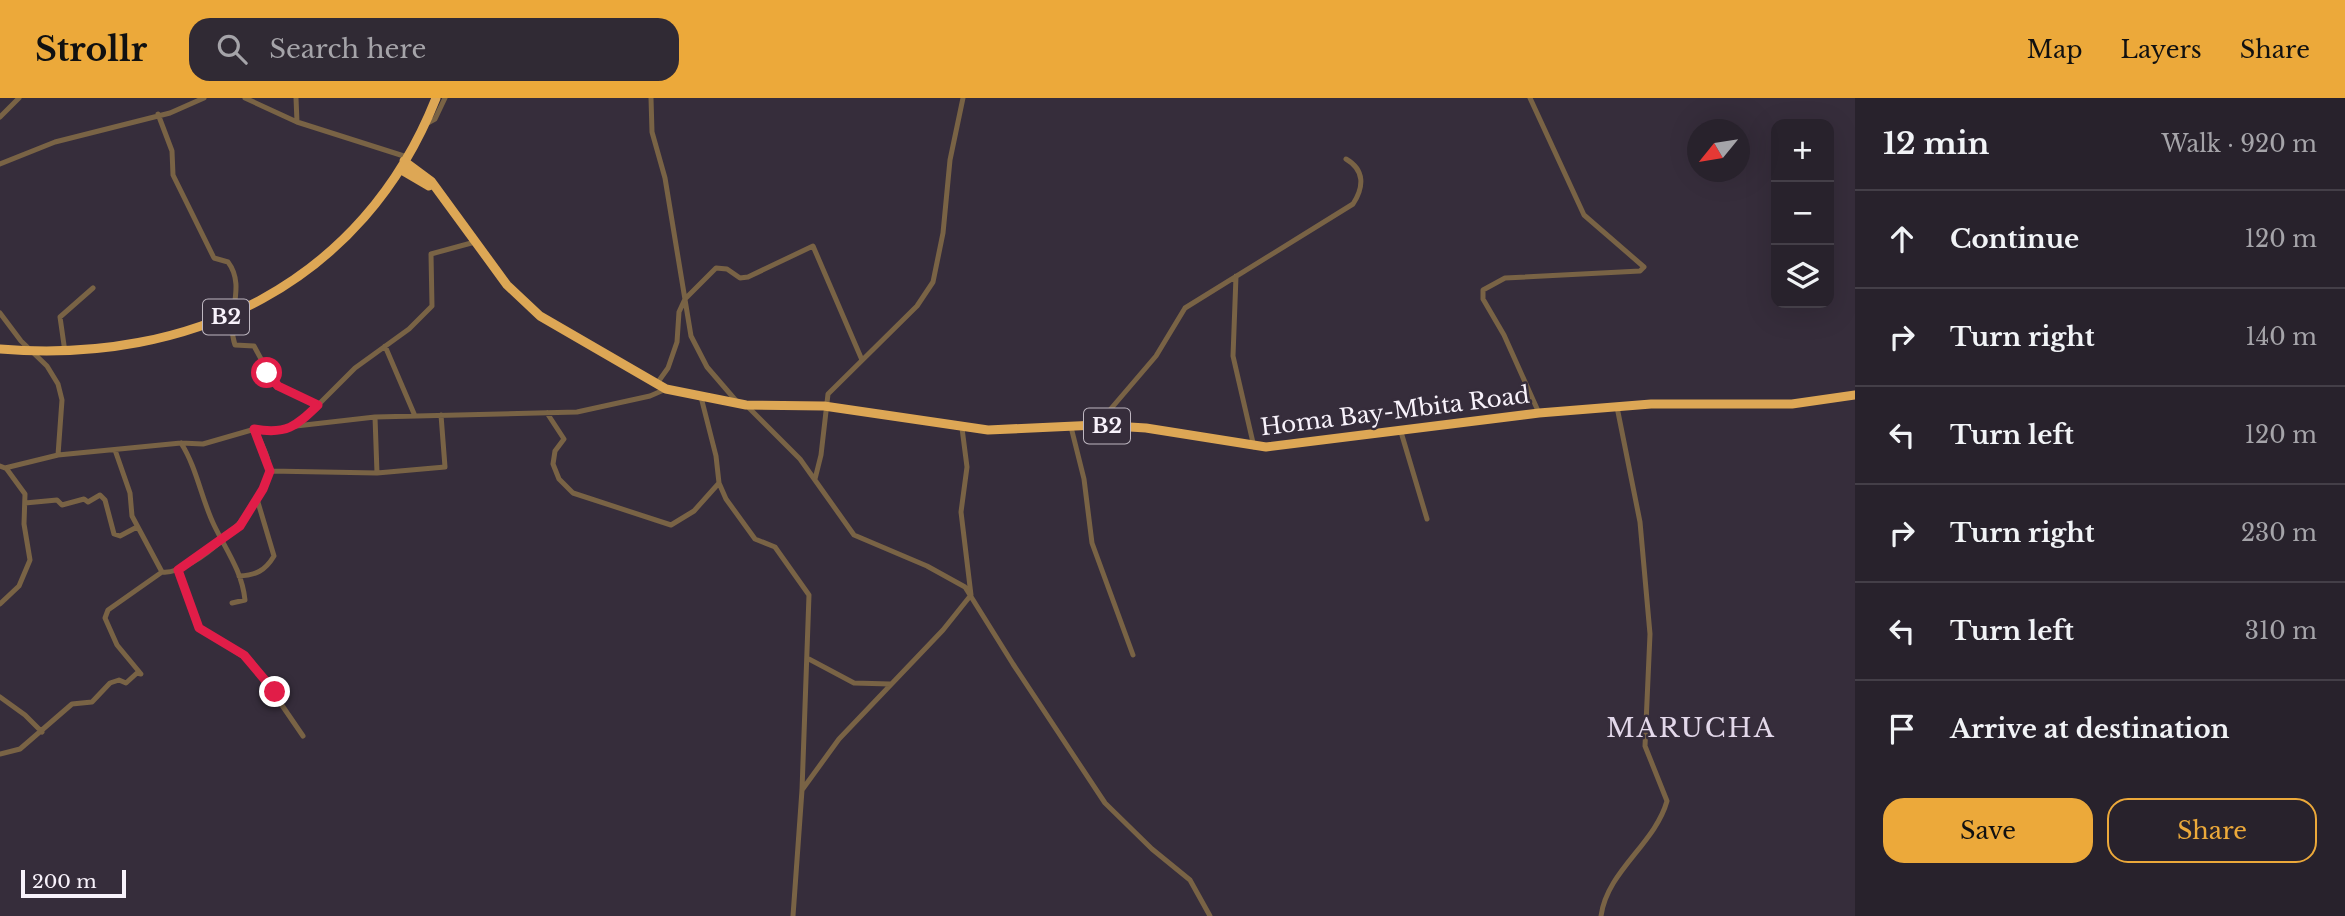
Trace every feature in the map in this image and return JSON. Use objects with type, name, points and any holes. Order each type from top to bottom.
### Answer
[{"type":"highway","points":[[403,162],[436,98]]},
{"type":"highway","name":"Homa Bay-Mbita Road","points":[[403,162],[427,177],[507,285],[540,316],[585,344],[662,385],[701,397],[742,404],[824,406],[962,428],[1033,431],[1097,425],[1146,428],[1254,447],[1401,432],[1539,413],[1706,402],[1792,404],[1855,395]]},
{"type":"highway","name":"B2","points":[[0,349],[65,352],[159,340],[230,316],[292,280],[335,247],[378,200],[403,162]]},
{"type":"street","points":[[0,117],[19,98]]},
{"type":"street","points":[[0,164],[55,142],[158,114],[204,98]]},
{"type":"street","points":[[245,98],[297,122],[403,162]]},
{"type":"street","points":[[296,98],[297,122]]},
{"type":"street","points":[[424,125],[435,119],[445,98]]},
{"type":"street","points":[[651,98],[652,132],[660,157],[691,336],[699,355],[742,404],[800,459],[854,535],[951,577],[971,595],[1105,803],[1117,818],[1190,880],[1210,916]]},
{"type":"street","points":[[815,479],[826,424],[824,406],[828,394],[917,306],[937,272],[950,160],[963,98]]},
{"type":"street","points":[[1530,98],[1584,215],[1644,267],[1640,271],[1597,275],[1505,278],[1483,290],[1483,299],[1504,335],[1539,413]]},
{"type":"street","points":[[158,114],[172,151],[173,175],[195,222],[214,258],[228,262],[237,277],[238,288],[230,316],[235,345],[254,346],[274,383],[318,405]]},
{"type":"street","points":[[1097,425],[1156,356],[1180,313],[1353,204],[1361,191],[1363,179],[1354,163],[1346,159]]},
{"type":"street","points":[[296,426],[355,368],[432,306],[431,254],[475,242]]},
{"type":"street","points":[[2,467],[58,455],[181,443],[203,444],[254,429],[273,432],[296,426],[375,417],[547,413],[606,407],[662,385],[673,357],[679,312],[685,299],[716,268],[727,269],[740,278],[748,277],[813,246],[862,360]]},
{"type":"street","points":[[1236,276],[1233,356],[1254,447]]},
{"type":"street","points":[[65,352],[60,317],[93,288]]},
{"type":"street","points":[[0,313],[21,341],[47,366],[62,397],[58,455]]},
{"type":"street","points":[[385,346],[415,416]]},
{"type":"street","points":[[701,397],[716,456],[719,483],[752,536],[775,547],[809,591],[802,790],[793,916]]},
{"type":"street","points":[[1601,916],[1609,891],[1654,829],[1667,801],[1645,746],[1650,634],[1640,523],[1617,407]]},
{"type":"street","points":[[547,413],[564,439],[555,451],[553,464],[559,479],[573,493],[609,507],[671,525],[694,511],[719,483]]},
{"type":"street","points":[[270,471],[376,473],[445,467],[442,415]]},
{"type":"street","points":[[375,417],[376,473]]},
{"type":"street","points":[[1071,427],[1083,479],[1092,543],[1133,655]]},
{"type":"street","points":[[802,790],[839,739],[971,595],[961,512],[967,467],[962,428]]},
{"type":"street","points":[[0,754],[20,749],[72,704],[92,702],[110,683],[119,680],[126,683],[137,673],[141,674],[117,645],[104,618],[108,610],[162,572],[178,570],[240,526],[270,471],[254,429]]},
{"type":"street","points":[[1401,432],[1427,519]]},
{"type":"street","points":[[181,443],[239,576],[245,600],[232,603]]},
{"type":"street","points":[[115,450],[136,527],[162,572]]},
{"type":"street","points":[[0,604],[19,586],[30,560],[24,524],[26,494],[11,471],[2,467]]},
{"type":"street","points":[[25,503],[57,500],[62,505],[84,499],[88,502],[100,495],[105,500],[114,534],[120,536],[136,527]]},
{"type":"street","points":[[239,576],[254,575],[265,569],[274,556],[257,499]]},
{"type":"street","points":[[178,570],[199,628],[253,663],[303,736]]},
{"type":"street","points":[[807,658],[854,683],[890,684]]},
{"type":"street","points":[[0,697],[25,715],[41,732]]},
{"type":"district","name":"MARUCHA","points":[[1691,728]]},
{"type":"route","points":[[267,373],[278,386],[290,390],[298,398],[318,405],[296,426],[273,432],[254,429],[270,471],[263,489],[240,526],[178,570],[193,618],[199,628],[244,655],[275,692]]}]
